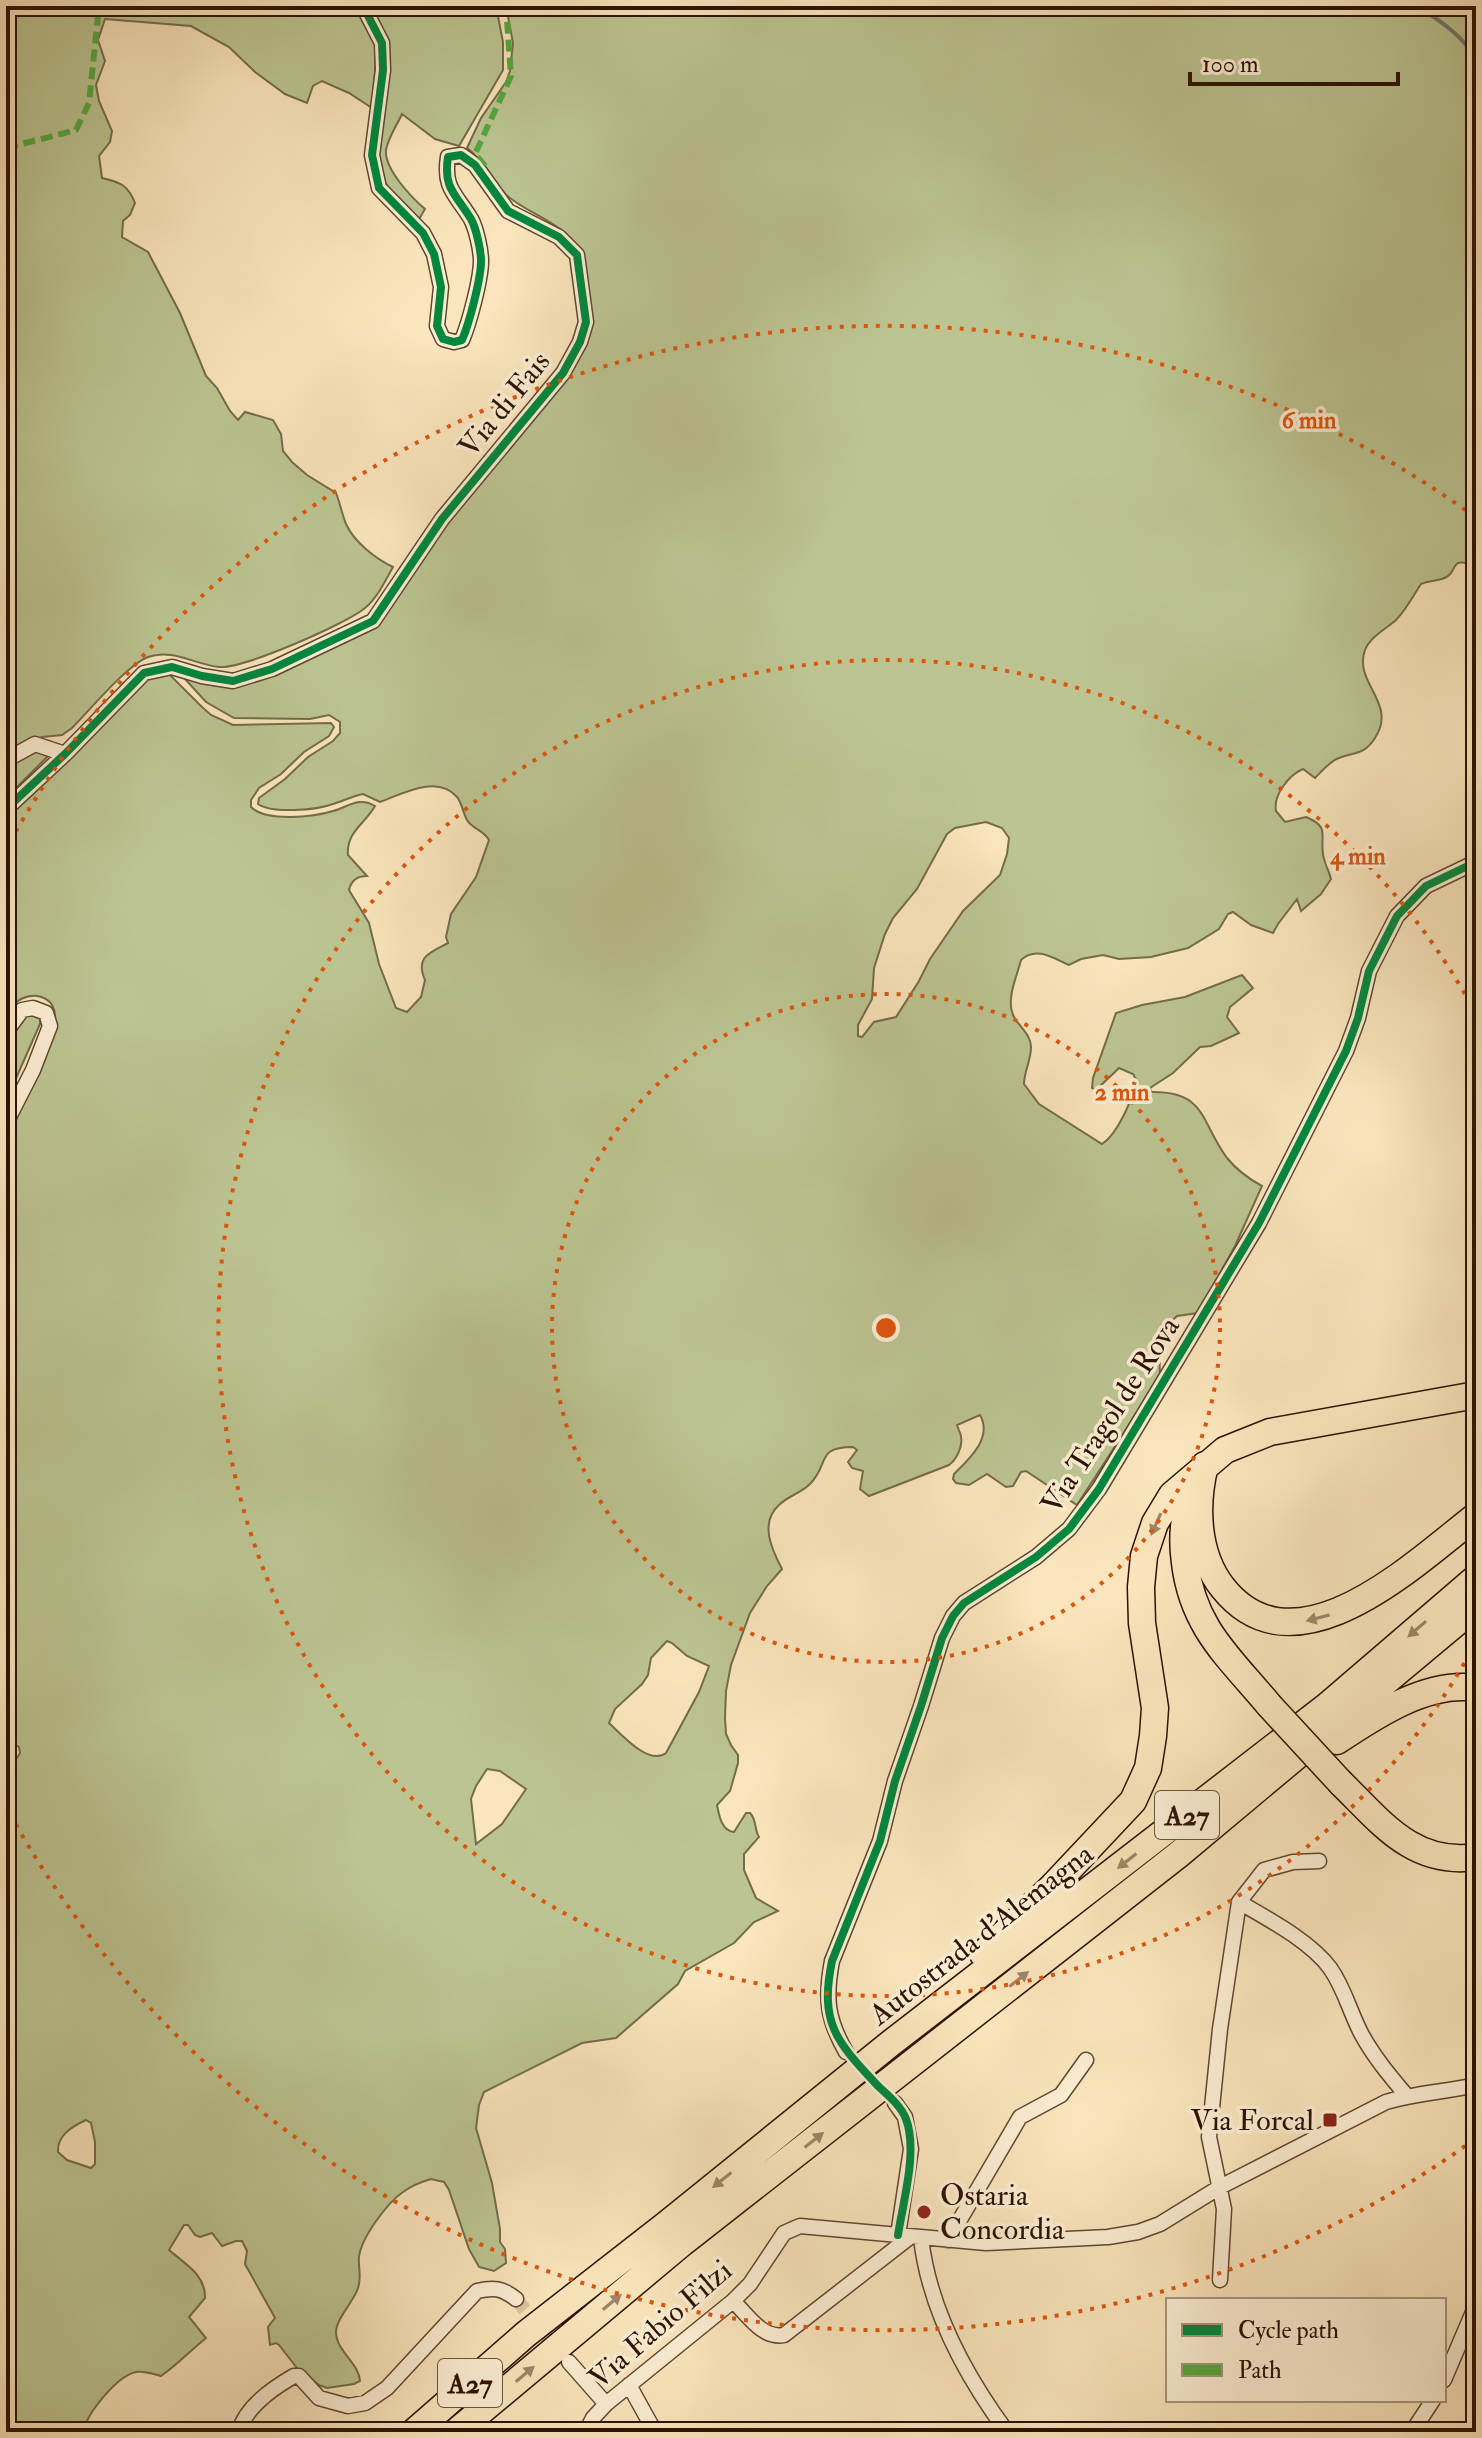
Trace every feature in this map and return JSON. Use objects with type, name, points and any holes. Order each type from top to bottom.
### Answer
[{"type":"highway","name":"A27","points":[[891,2043],[1053,1886],[1133,1801],[1148,1768],[1155,1708],[1142,1623],[1144,1556],[1155,1523],[1172,1495],[1225,1450],[1270,1432],[1476,1395]]},
{"type":"highway","points":[[1205,1465],[1199,1510],[1202,1540],[1211,1567],[1229,1596],[1257,1615],[1278,1621],[1304,1621],[1352,1606],[1376,1593],[1476,1516]]},
{"type":"highway","points":[[1205,1465],[1192,1492],[1185,1519],[1183,1546],[1191,1598],[1209,1634],[1341,1783],[1400,1840],[1440,1857],[1476,1857]]},
{"type":"highway","name":"Autostrada d'Alemagna","points":[[414,2432],[526,2334],[891,2043],[1327,1706],[1476,1578]]},
{"type":"highway","name":"Autostrada d'Alemagna","points":[[456,2432],[682,2243],[1178,1855],[1476,1606]]},
{"type":"highway","name":"A27","points":[[1178,1855],[1247,1813],[1332,1744],[1376,1716],[1451,1686],[1476,1688]]},
{"type":"street","name":"Via di Fais","points":[[6,809],[144,673],[172,667],[233,681],[272,669],[373,621],[442,519],[563,373],[580,342],[586,322],[577,255],[559,237],[508,211],[475,165],[461,155],[448,157],[446,173],[452,194],[472,221],[481,261],[468,326],[462,340],[454,342],[443,339],[437,326],[441,287],[434,254],[423,233],[379,188],[372,155],[383,70],[382,43],[363,6]]},
{"type":"street","points":[[6,760],[35,744],[65,754]]},
{"type":"street","name":"Via Tragol de Rova","points":[[846,2052],[829,2015],[828,1981],[832,1961],[880,1841],[895,1781],[942,1638],[953,1616],[964,1603],[1036,1557],[1069,1529],[1099,1489],[1259,1223],[1346,1051],[1358,1018],[1369,971],[1397,916],[1426,886],[1476,862]]},
{"type":"street","points":[[6,1032],[22,1010],[33,1008],[46,1013],[50,1026],[33,1070],[6,1123]]},
{"type":"street","points":[[1220,2280],[1224,2209],[1209,2137],[1220,2029],[1239,1902],[1264,1870],[1293,1862],[1319,1861]]},
{"type":"street","points":[[1239,1902],[1298,1940],[1328,1966],[1347,1996],[1361,2033],[1380,2064],[1406,2095]]},
{"type":"street","points":[[948,2240],[1020,2117],[1061,2095],[1086,2060]]},
{"type":"street","points":[[733,2301],[764,2333],[774,2337],[784,2335],[910,2236],[986,2243],[1108,2237],[1138,2232],[1160,2224],[1220,2187],[1386,2102],[1406,2095],[1476,2085]]},
{"type":"street","points":[[895,2103],[905,2117],[911,2149],[910,2236],[924,2263],[965,2371],[1007,2432]]},
{"type":"street","name":"Via Fabio Filzi","points":[[586,2432],[593,2418],[606,2404],[733,2301],[750,2284],[784,2233],[793,2227],[910,2236]]},
{"type":"street","points":[[239,2432],[251,2410],[294,2376],[299,2376],[319,2398],[348,2406],[365,2403],[387,2388],[477,2291],[504,2289],[516,2299]]},
{"type":"street","points":[[1446,2375],[1476,2305]]},
{"type":"street","points":[[569,2362],[606,2404]]},
{"type":"street","points":[[629,2385],[655,2432]]},
{"type":"street","points":[[1412,2432],[1432,2402]]},
{"type":"green space","points":[[6,6],[358,6],[377,47],[372,108],[322,81],[313,86],[307,103],[285,94],[255,72],[229,47],[191,26],[105,19],[98,40],[105,61],[96,85],[99,101],[112,131],[110,142],[99,156],[102,178],[123,185],[135,203],[130,215],[123,221],[122,237],[148,252],[180,313],[206,376],[230,411],[238,420],[245,412],[273,420],[281,434],[283,451],[307,475],[336,493],[346,524],[354,537],[373,555],[393,567],[370,604],[338,624],[294,644],[231,666],[210,666],[166,654],[148,657],[119,678],[62,735],[42,737],[6,754]]},
{"type":"green space","points":[[370,6],[496,6],[503,42],[503,70],[459,146],[435,139],[402,114],[389,141],[386,150],[389,166],[406,191],[425,209],[418,221],[387,186],[377,164],[384,95]]},
{"type":"green space","points":[[506,6],[1476,6],[1476,566],[1457,564],[1448,576],[1421,584],[1400,616],[1367,645],[1363,662],[1365,673],[1381,714],[1381,726],[1371,744],[1332,761],[1315,778],[1303,769],[1280,792],[1276,811],[1285,822],[1306,817],[1321,828],[1322,847],[1331,879],[1321,894],[1301,911],[1297,899],[1273,933],[1251,925],[1233,912],[1228,914],[1219,929],[1188,948],[1151,957],[1119,959],[1103,955],[1069,965],[1039,954],[1021,960],[1011,1009],[1030,1042],[1031,1052],[1024,1084],[1039,1104],[1102,1144],[1119,1124],[1137,1081],[1133,1074],[1119,1068],[1096,1090],[1092,1088],[1116,1013],[1185,997],[1242,975],[1253,988],[1230,1007],[1227,1017],[1239,1033],[1211,1046],[1200,1047],[1173,1073],[1150,1088],[1151,1092],[1169,1093],[1193,1103],[1227,1158],[1243,1174],[1262,1186],[1235,1246],[1198,1313],[1177,1316],[1164,1328],[1159,1339],[1160,1377],[1077,1505],[1026,1471],[1021,1472],[1013,1486],[1006,1487],[987,1474],[969,1485],[956,1483],[954,1474],[978,1448],[984,1432],[980,1415],[957,1425],[961,1445],[949,1465],[869,1496],[860,1489],[863,1471],[852,1468],[848,1462],[857,1450],[853,1447],[833,1450],[828,1453],[810,1484],[773,1512],[769,1537],[782,1569],[750,1613],[731,1665],[726,1691],[726,1734],[738,1755],[738,1763],[730,1791],[717,1805],[722,1822],[730,1831],[734,1832],[746,1813],[752,1816],[759,1837],[744,1854],[744,1870],[756,1898],[778,1911],[754,1922],[734,1943],[685,1971],[678,1984],[616,2038],[582,2043],[484,2092],[476,2128],[492,2183],[506,2263],[494,2271],[479,2267],[444,2182],[431,2179],[406,2190],[383,2212],[364,2240],[359,2257],[358,2288],[337,2327],[337,2339],[356,2368],[360,2381],[327,2388],[297,2368],[279,2345],[270,2345],[268,2327],[275,2318],[245,2264],[247,2251],[242,2241],[222,2246],[212,2233],[200,2237],[184,2225],[169,2250],[193,2270],[202,2283],[205,2298],[189,2317],[206,2338],[161,2376],[136,2372],[120,2380],[97,2406],[83,2432],[6,2432],[6,1764],[20,1753],[19,1747],[6,1738],[6,1120],[55,1019],[55,1012],[45,998],[34,996],[19,1000],[6,1014],[6,814],[126,689],[163,668],[211,715],[233,725],[331,723],[334,727],[329,736],[259,788],[251,800],[251,807],[267,815],[290,817],[325,813],[359,802],[375,806],[350,840],[348,855],[367,876],[355,880],[349,890],[369,923],[379,964],[396,1008],[407,1012],[421,997],[425,980],[423,961],[430,953],[448,943],[446,937],[451,914],[476,877],[489,840],[487,837],[469,823],[457,797],[440,787],[419,788],[380,802],[363,794],[306,809],[273,809],[258,804],[259,798],[308,757],[333,741],[340,733],[340,722],[329,715],[310,719],[234,718],[206,702],[175,668],[243,676],[370,618],[581,340],[580,252],[566,234],[505,193],[467,148],[481,118],[506,82],[513,43]],"holes":[[[986,822],[1002,828],[1009,838],[1000,875],[963,911],[896,1017],[874,1022],[862,1037],[858,1036],[858,1025],[872,999],[874,968],[885,934],[893,918],[917,889],[947,834],[955,828]],[[667,1641],[687,1656],[709,1666],[699,1692],[666,1753],[659,1756],[636,1747],[609,1723],[615,1709],[648,1675],[651,1658]],[[487,1769],[500,1771],[526,1789],[502,1824],[476,1844],[471,1799]],[[86,2120],[91,2123],[95,2142],[95,2164],[91,2168],[67,2160],[58,2152],[60,2141],[71,2128]]]},
{"type":"green space","points":[[35,744],[48,752],[48,756],[6,798],[6,763]]},
{"type":"green space","points":[[27,1010],[40,1017],[40,1024],[6,1101],[6,1034]]},
{"type":"waterway","points":[[1417,6],[1458,36],[1476,60]]},
{"type":"tunnel","points":[[516,2299],[561,2352]]},
{"type":"marked path","points":[[6,148],[76,130],[89,103],[99,6]]},
{"type":"marked path","points":[[485,166],[475,154],[511,76],[506,6]]},
{"type":"cycle path","points":[[6,809],[144,673],[172,667],[233,681],[272,669],[373,621],[442,519],[563,373],[580,342],[586,322],[577,255],[559,237],[508,211],[475,165],[461,155],[448,157],[447,177],[475,228],[481,261],[474,301],[462,340],[454,342],[443,339],[437,326],[441,287],[434,254],[423,233],[379,188],[372,155],[383,70],[382,43],[363,6]]},
{"type":"cycle path","points":[[898,2235],[910,2161],[911,2146],[906,2119],[898,2105],[842,2044],[830,2017],[829,1983],[832,1961],[880,1841],[895,1781],[942,1638],[964,1603],[1036,1557],[1069,1529],[1099,1489],[1259,1223],[1346,1051],[1358,1018],[1369,971],[1397,916],[1426,886],[1476,862]]},
{"type":"place","name":"Via Forcal","points":[[1330,2120]]},
{"type":"place","name":"Ostaria Concordia","points":[[924,2212]]}]
